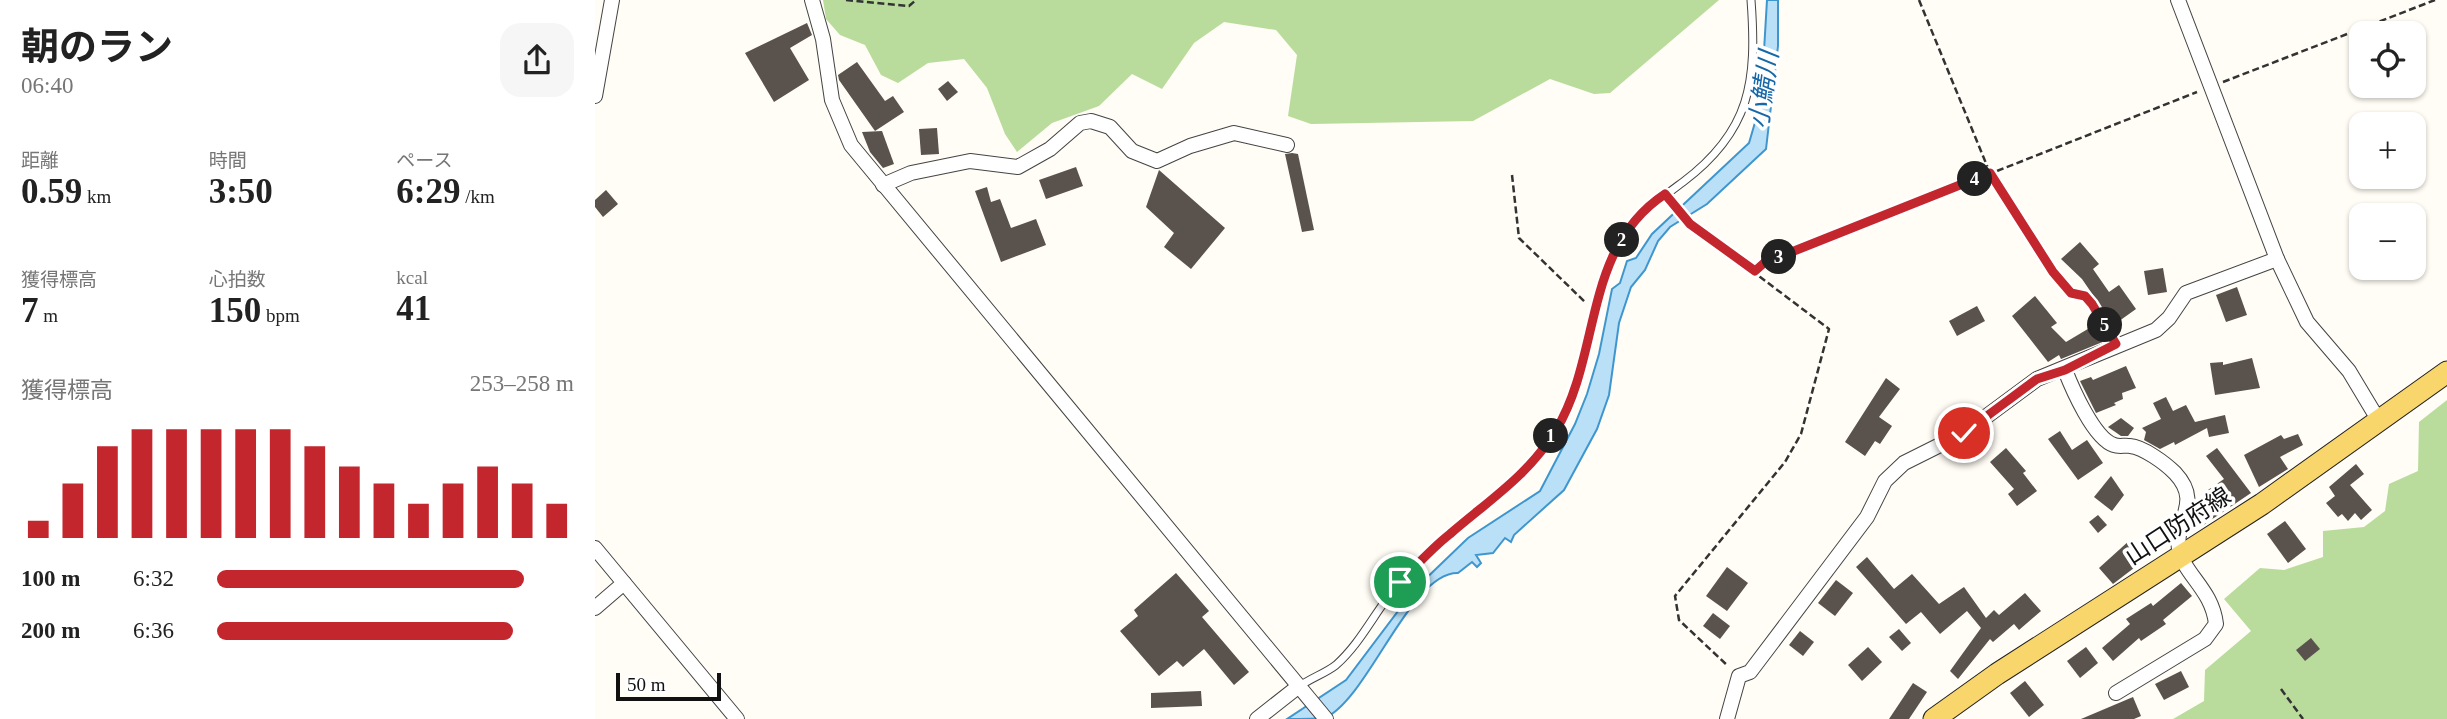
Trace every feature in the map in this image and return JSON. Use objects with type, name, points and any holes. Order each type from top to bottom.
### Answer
[{"type":"main road","name":"山口防府線","points":[[1934,719],[1997,674],[2262,504],[2447,372]]},
{"type":"street","points":[[595,96],[612,0]]},
{"type":"street","points":[[811,0],[823,38],[832,100],[851,145],[1326,719]]},
{"type":"street","points":[[2178,0],[2209,87],[2277,258],[2307,322],[2349,371],[2379,421]]},
{"type":"street","points":[[883,185],[911,173],[970,161],[1018,167],[1050,149],[1080,123],[1091,121],[1109,127],[1132,151],[1157,161],[1190,146],[1234,133],[1287,145]]},
{"type":"street","points":[[1727,719],[1739,676],[1750,671],[1844,550],[1867,517],[1885,481],[1904,463],[1964,433],[2037,379],[2065,370],[2116,344],[2156,330],[2169,318],[2186,293],[2277,258]]},
{"type":"street","points":[[2065,370],[2082,408],[2108,442],[2115,446],[2133,446],[2160,461],[2176,474],[2186,490],[2187,510],[2178,544],[2181,555],[2207,592],[2214,610],[2216,624],[2212,634],[2116,693]]},
{"type":"street","points":[[595,548],[737,719]]},
{"type":"street","points":[[595,608],[624,583]]},
{"type":"street","points":[[1257,719],[1302,690]]},
{"type":"lane","points":[[1302,690],[1335,666],[1400,582],[1449,534],[1504,493],[1556,430],[1576,387],[1593,310],[1605,274],[1622,240],[1666,196],[1706,163],[1729,138],[1741,118],[1752,76],[1751,0]]},
{"type":"path","points":[[846,0],[909,6],[916,0]]},
{"type":"path","points":[[1919,0],[1990,173],[2053,272],[2071,293],[2085,296],[2116,344]]},
{"type":"path","points":[[1755,271],[1764,263],[2435,0]]},
{"type":"path","points":[[1512,175],[1519,238],[1593,310]]},
{"type":"path","points":[[1666,196],[1690,224],[1829,329],[1801,434],[1785,462],[1675,596],[1679,620],[1739,676]]},
{"type":"path","points":[[2281,689],[2303,719]]},
{"type":"green space","points":[[823,0],[1719,0],[1610,93],[1594,94],[1550,79],[1473,121],[1311,124],[1288,116],[1297,55],[1276,30],[1224,22],[1194,43],[1162,89],[1132,74],[1099,106],[1052,123],[1017,152],[1005,134],[987,88],[964,59],[928,63],[898,83],[881,75],[865,45],[840,35],[826,19]]},
{"type":"green space","points":[[2447,400],[2447,719],[2173,719],[2204,701],[2205,670],[2251,631],[2224,599],[2260,568],[2284,570],[2323,557],[2323,531],[2364,527],[2385,511],[2389,484],[2418,471],[2419,422]]},
{"type":"water","name":"小鯖川","points":[[1767,0],[1778,0],[1778,46],[1766,149],[1707,204],[1670,227],[1658,241],[1645,270],[1631,287],[1619,323],[1609,395],[1597,429],[1564,490],[1514,535],[1511,542],[1505,538],[1493,553],[1476,555],[1481,563],[1477,567],[1472,562],[1458,573],[1440,578],[1423,592],[1406,613],[1358,687],[1341,706],[1325,718],[1287,719],[1346,680],[1414,590],[1468,538],[1540,491],[1575,424],[1587,394],[1599,354],[1612,289],[1620,283],[1627,261],[1636,258],[1652,234],[1749,143],[1761,102]]},
{"type":"building","points":[[807,23],[812,35],[790,48],[809,80],[774,102],[745,53]]},
{"type":"building","points":[[857,62],[885,101],[893,96],[904,112],[875,131],[839,80],[838,75]]},
{"type":"building","points":[[948,81],[958,92],[947,101],[938,89]]},
{"type":"building","points":[[937,128],[939,154],[921,155],[919,129]]},
{"type":"building","points":[[882,131],[894,164],[883,168],[870,152],[862,132]]},
{"type":"building","points":[[1285,154],[1298,154],[1314,230],[1302,232]]},
{"type":"building","points":[[1076,167],[1083,186],[1046,199],[1039,180]]},
{"type":"building","points":[[1159,170],[1225,228],[1191,269],[1164,247],[1174,233],[1146,207]]},
{"type":"building","points":[[987,187],[991,202],[1000,199],[1011,228],[1036,219],[1046,245],[1001,262],[975,191]]},
{"type":"building","points":[[606,190],[618,204],[603,217],[595,207],[595,200]]},
{"type":"building","points":[[2080,242],[2099,264],[2093,269],[2109,292],[2119,285],[2136,309],[2101,334],[2105,341],[2061,359],[2059,355],[2048,362],[2012,316],[2035,296],[2057,323],[2051,327],[2066,342],[2108,317],[2082,279],[2061,259]]},
{"type":"building","points":[[2163,268],[2167,292],[2148,295],[2144,271]]},
{"type":"building","points":[[2237,287],[2247,315],[2226,322],[2216,295]]},
{"type":"building","points":[[1977,306],[1985,321],[1957,336],[1949,321]]},
{"type":"building","points":[[2252,358],[2260,388],[2215,395],[2210,363],[2223,362],[2223,365]]},
{"type":"building","points":[[2126,366],[2136,388],[2122,393],[2123,399],[2114,403],[2116,405],[2096,413],[2080,381],[2091,377],[2093,380]]},
{"type":"building","points":[[1886,378],[1900,389],[1879,417],[1892,426],[1880,444],[1875,441],[1865,456],[1845,442]]},
{"type":"building","points":[[2166,397],[2173,411],[2186,405],[2195,422],[2225,415],[2229,433],[2209,437],[2207,428],[2175,445],[2174,442],[2160,449],[2144,440],[2146,432],[2142,428],[2161,419],[2153,403]]},
{"type":"building","points":[[2121,418],[2134,428],[2128,436],[2121,436],[2108,427]]},
{"type":"building","points":[[2060,431],[2072,450],[2087,440],[2103,463],[2078,480],[2048,439]]},
{"type":"building","points":[[2298,434],[2303,445],[2280,457],[2288,469],[2259,487],[2244,455],[2281,435],[2284,439]]},
{"type":"building","points":[[2006,448],[2026,471],[2023,473],[2037,491],[2017,506],[2008,494],[2014,489],[1990,462]]},
{"type":"building","points":[[2217,448],[2251,493],[2202,526],[2195,519],[2197,503],[2211,493],[2208,490],[2224,479],[2206,456]]},
{"type":"building","points":[[2356,464],[2364,474],[2350,485],[2372,510],[2361,520],[2355,513],[2348,521],[2342,514],[2338,517],[2326,503],[2335,496],[2329,487]]},
{"type":"building","points":[[2111,476],[2124,495],[2112,511],[2094,497]]},
{"type":"building","points":[[2098,515],[2107,525],[2098,533],[2089,522]]},
{"type":"building","points":[[2285,521],[2306,549],[2288,563],[2267,534]]},
{"type":"building","points":[[2130,540],[2147,558],[2113,584],[2099,568]]},
{"type":"building","points":[[1867,557],[1894,589],[1912,574],[1939,604],[1964,587],[1986,618],[1994,610],[1999,615],[2025,593],[2041,611],[2019,630],[2014,624],[1993,642],[1990,639],[1958,679],[1950,671],[1981,628],[1967,611],[1940,634],[1921,612],[1906,624],[1856,567]]},
{"type":"building","points":[[1727,567],[1748,583],[1727,611],[1706,596]]},
{"type":"building","points":[[1176,573],[1209,611],[1202,617],[1249,672],[1234,685],[1204,649],[1183,667],[1177,661],[1159,676],[1120,631],[1138,616],[1134,610]]},
{"type":"building","points":[[1836,580],[1853,593],[1835,616],[1818,603]]},
{"type":"building","points":[[2181,583],[2192,596],[2163,620],[2166,624],[2141,641],[2139,638],[2113,661],[2102,648],[2130,624],[2126,619],[2151,603],[2153,606]]},
{"type":"building","points":[[1713,613],[1730,626],[1720,639],[1703,626]]},
{"type":"building","points":[[1899,629],[1911,643],[1902,651],[1889,637]]},
{"type":"building","points":[[1800,631],[1814,642],[1803,656],[1789,645]]},
{"type":"building","points":[[2311,638],[2320,649],[2305,661],[2296,650]]},
{"type":"building","points":[[1868,647],[1882,662],[1862,681],[1848,665]]},
{"type":"building","points":[[2086,647],[2098,663],[2080,678],[2067,661]]},
{"type":"building","points":[[2181,671],[2189,687],[2164,700],[2155,684]]},
{"type":"building","points":[[2025,681],[2044,705],[2029,717],[2010,693]]},
{"type":"building","points":[[1913,683],[1927,692],[1909,719],[1889,719]]},
{"type":"building","points":[[1201,691],[1202,706],[1151,708],[1151,693]]},
{"type":"building","points":[[2133,697],[2141,716],[2134,719],[2081,719]]},
{"type":"route","points":[[1400,582],[1449,534],[1504,493],[1556,430],[1576,387],[1593,310],[1605,274],[1622,240],[1643,214],[1665,194],[1690,224],[1755,271],[1764,263],[1990,173],[2053,272],[2071,293],[2085,296],[2116,344],[2065,370],[2037,379],[1964,433]]}]
